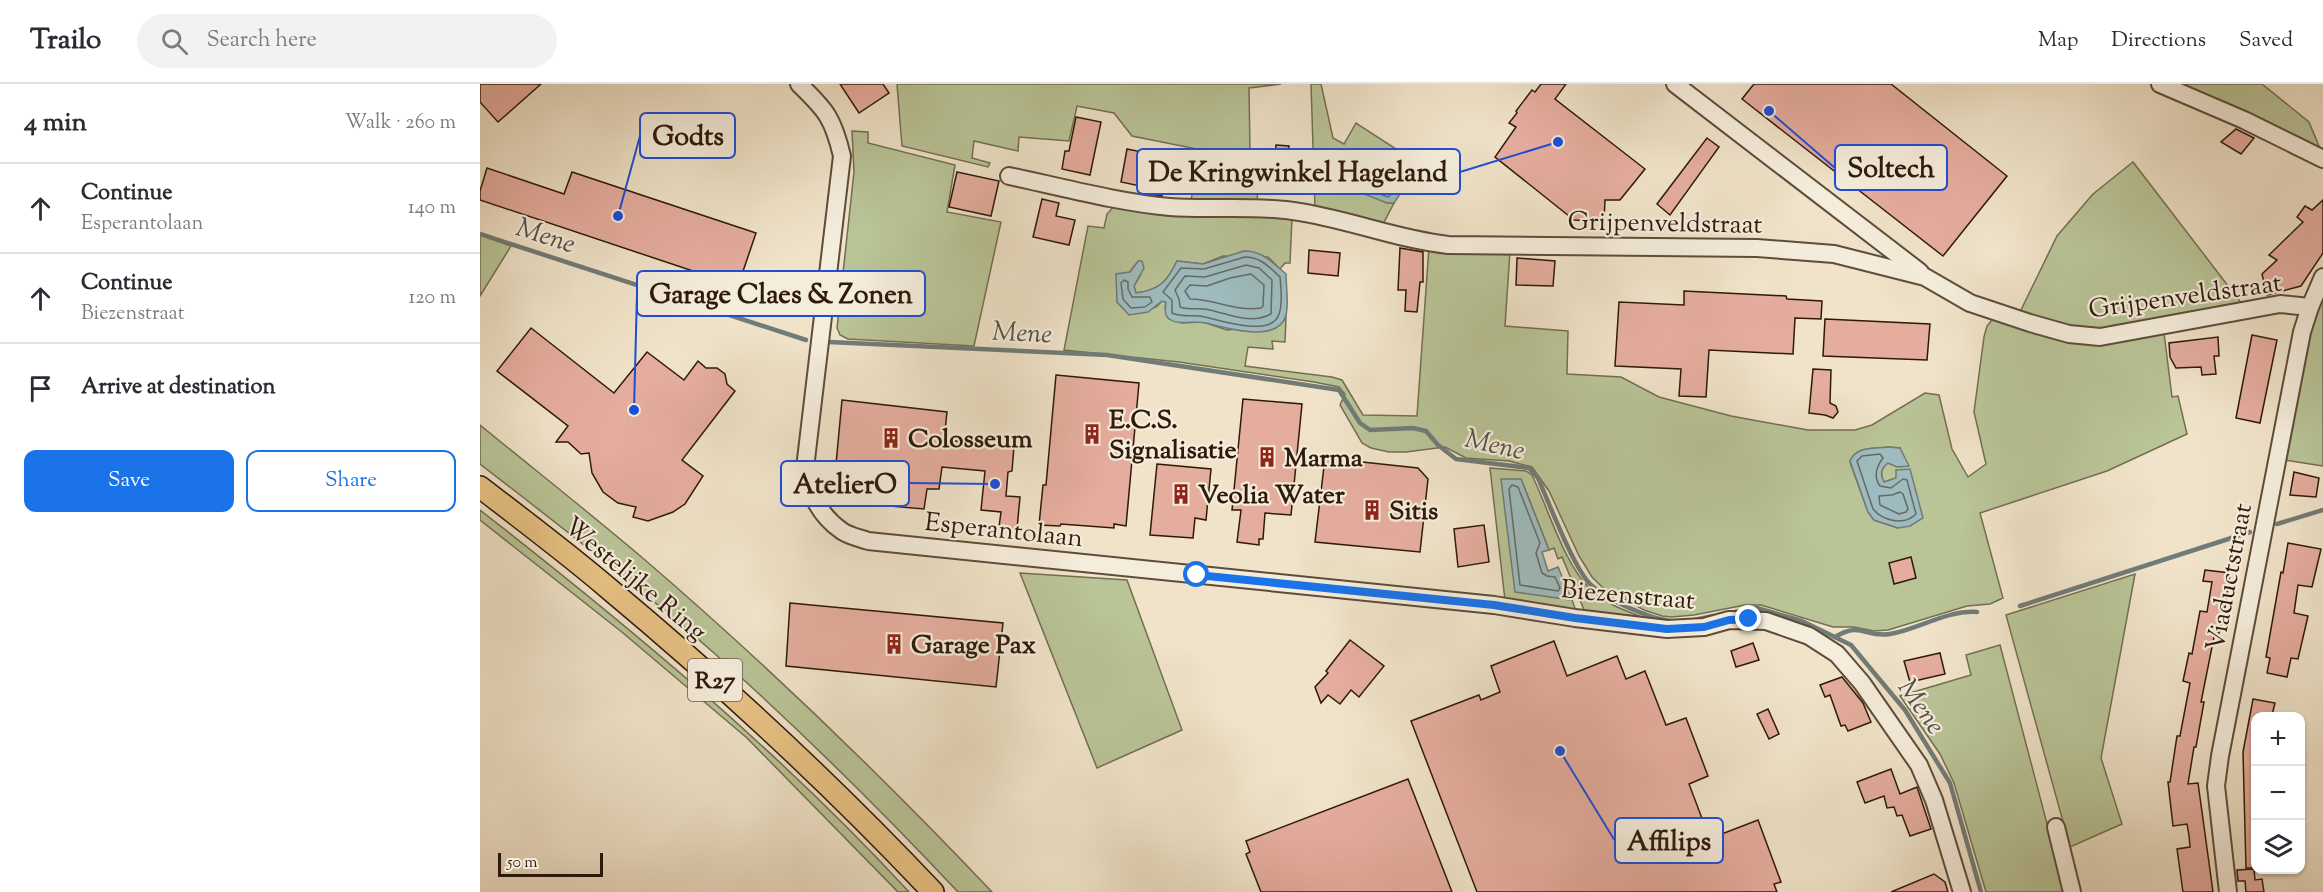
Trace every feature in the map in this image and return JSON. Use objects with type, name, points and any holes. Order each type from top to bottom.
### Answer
[{"type":"main road","name":"Westelijke Ring","points":[[480,487],[606,586],[688,656],[767,727],[845,802],[933,892]]},
{"type":"street","name":"Esperantolaan","points":[[799,84],[824,108],[836,132],[842,156],[805,468],[808,486],[816,502],[826,517],[843,532],[868,541],[1494,605]]},
{"type":"street","points":[[1676,84],[1925,277]]},
{"type":"street","points":[[2160,84],[2244,120],[2323,159]]},
{"type":"street","name":"Grijpenveldstraat","points":[[1009,176],[1170,207],[1289,210],[1430,243],[1757,248],[1834,254],[1925,277],[1970,303],[2069,334],[2100,337],[2280,304],[2310,307]]},
{"type":"street","name":"Viaductstraat","points":[[2228,892],[2217,786],[2220,756],[2302,333],[2323,277]]},
{"type":"street","name":"Biezenstraat","points":[[1494,605],[1667,629],[1704,627],[1729,620],[1758,620],[1809,636],[1837,654],[1882,710],[1919,765],[1934,800],[1962,892]]},
{"type":"street","points":[[2056,827],[2072,892]]},
{"type":"green space","points":[[897,84],[1281,84],[1249,88],[1250,152],[1232,153],[1232,178],[1258,180],[1257,205],[1190,204],[1202,150],[1132,136],[1114,113],[1077,106],[1069,141],[1019,137],[1018,151],[974,141],[972,158],[990,163],[988,167],[902,146]]},
{"type":"green space","points":[[1311,84],[1321,84],[1333,138],[1344,144],[1356,123],[1413,160],[1401,179],[1376,170],[1374,177],[1361,165],[1387,203],[1394,203],[1382,226],[1315,208]]},
{"type":"green space","points":[[2172,84],[2262,84],[2309,122],[2321,151]]},
{"type":"green space","points":[[852,131],[868,132],[868,143],[955,165],[947,212],[1001,222],[974,346],[848,339],[840,335],[837,328],[854,172]]},
{"type":"green space","points":[[2133,162],[2242,304],[2104,328],[2064,326],[2020,312],[2057,236],[2093,194]]},
{"type":"green space","points":[[1117,203],[1292,217],[1290,263],[1285,263],[1280,269],[1268,257],[1223,256],[1203,264],[1177,261],[1166,280],[1161,284],[1151,290],[1136,293],[1134,286],[1141,274],[1134,266],[1130,272],[1122,275],[1117,302],[1129,314],[1156,307],[1162,301],[1166,302],[1165,308],[1181,323],[1203,322],[1227,330],[1280,324],[1286,317],[1285,342],[1272,341],[1273,349],[1248,347],[1245,366],[1342,380],[1363,415],[1417,416],[1429,247],[1510,251],[1505,326],[1568,331],[1567,374],[1621,377],[1659,397],[1731,416],[1808,430],[1855,430],[1872,425],[1925,393],[1939,395],[1952,449],[1968,477],[1986,464],[1974,412],[1984,337],[1987,326],[1992,320],[2007,321],[2049,334],[2164,333],[2172,397],[2178,396],[2187,434],[2107,471],[1980,513],[2003,598],[1990,604],[1967,606],[1888,630],[1874,631],[1854,627],[1833,627],[1761,605],[1745,605],[1694,615],[1662,616],[1644,610],[1602,587],[1592,577],[1579,556],[1549,491],[1532,467],[1509,461],[1466,458],[1445,447],[1406,452],[1389,452],[1371,448],[1362,443],[1340,405],[1345,394],[1339,387],[1179,362],[1064,350],[1088,226],[1104,228],[1107,214]],"holes":[[[1900,448],[1893,464],[1888,463],[1882,474],[1884,482],[1896,478],[1898,528],[1874,520],[1868,512],[1850,462],[1856,453],[1866,449]]]},
{"type":"green space","points":[[480,235],[511,246],[480,296]]},
{"type":"green space","points":[[2323,300],[2323,466],[2284,460],[2311,323]]},
{"type":"green space","points":[[480,425],[625,543],[735,639],[866,763],[992,892],[958,892],[839,770],[714,653],[628,580],[480,464]]},
{"type":"green space","points":[[1490,468],[1526,471],[1532,475],[1565,552],[1582,580],[1598,596],[1620,608],[1653,621],[1585,612],[1562,557],[1558,559],[1554,548],[1549,550],[1521,479],[1515,591],[1572,600],[1576,611],[1505,600]]},
{"type":"green space","points":[[480,510],[648,646],[756,740],[808,789],[909,892],[898,892],[747,738],[623,633],[480,520]]},
{"type":"green space","points":[[1020,573],[1127,580],[1182,730],[1097,768]]},
{"type":"green space","points":[[2135,574],[2101,758],[2122,824],[2070,847],[2006,615]]},
{"type":"green space","points":[[2000,645],[2065,892],[1986,892],[1954,783],[1940,754],[1900,696],[1971,675],[1966,655]]},
{"type":"water","points":[[1346,165],[1362,166],[1374,176],[1376,170],[1401,179],[1400,194],[1394,203],[1387,203],[1349,188],[1342,175]]},
{"type":"water","points":[[1244,251],[1262,255],[1286,274],[1286,315],[1281,324],[1273,329],[1250,332],[1201,322],[1173,321],[1166,316],[1166,302],[1162,301],[1148,312],[1129,315],[1117,302],[1116,274],[1130,272],[1138,261],[1142,261],[1144,268],[1134,286],[1136,293],[1151,290],[1161,284],[1166,280],[1177,261],[1203,264]]},
{"type":"water","points":[[1888,447],[1900,448],[1909,466],[1897,467],[1888,463],[1882,472],[1884,482],[1896,478],[1896,470],[1910,469],[1923,518],[1910,526],[1898,528],[1874,520],[1868,512],[1850,461],[1856,453],[1861,451]]},
{"type":"water","points":[[1501,479],[1521,479],[1549,550],[1542,552],[1548,571],[1558,567],[1572,600],[1515,592]]},
{"type":"building","points":[[480,84],[541,84],[498,122],[480,102]]},
{"type":"building","points":[[840,84],[883,84],[889,93],[859,113]]},
{"type":"building","points":[[1541,84],[1566,84],[1555,99],[1645,169],[1620,200],[1605,200],[1604,222],[1574,220],[1495,157],[1516,127],[1509,123],[1517,113],[1516,111],[1532,90],[1535,92]]},
{"type":"building","points":[[1754,84],[1891,84],[2007,176],[1943,256],[1742,99]]},
{"type":"building","points":[[1076,117],[1101,122],[1090,175],[1062,169],[1065,151],[1069,151]]},
{"type":"building","points":[[2236,129],[2254,138],[2241,154],[2221,142]]},
{"type":"building","points":[[1707,138],[1719,147],[1670,215],[1657,204]]},
{"type":"building","points":[[1276,145],[1289,146],[1288,153],[1299,154],[1297,177],[1273,174]]},
{"type":"building","points":[[1127,149],[1152,154],[1148,169],[1175,175],[1171,192],[1163,191],[1162,196],[1149,194],[1150,188],[1121,182]]},
{"type":"building","points":[[487,168],[564,194],[572,172],[756,233],[738,286],[480,200],[480,191]]},
{"type":"building","points":[[957,172],[999,181],[991,216],[949,207]]},
{"type":"building","points":[[1042,199],[1059,203],[1056,216],[1075,220],[1069,245],[1033,237]]},
{"type":"building","points":[[2323,200],[2323,253],[2301,286],[2267,295],[2262,274],[2277,260],[2269,255],[2303,222],[2297,217],[2305,206],[2312,210]]},
{"type":"building","points":[[1400,248],[1423,252],[1423,282],[1420,282],[1417,312],[1405,311],[1406,290],[1398,290]]},
{"type":"building","points":[[1309,250],[1340,253],[1338,276],[1308,273]]},
{"type":"building","points":[[1517,258],[1555,261],[1553,286],[1516,285]]},
{"type":"building","points":[[1684,291],[1786,296],[1787,299],[1822,301],[1821,319],[1795,318],[1793,354],[1709,350],[1706,397],[1679,396],[1681,369],[1615,366],[1619,302],[1684,305]]},
{"type":"building","points":[[1825,319],[1930,324],[1927,360],[1823,356]]},
{"type":"building","points":[[531,328],[614,393],[647,352],[684,380],[698,361],[706,368],[717,368],[725,374],[727,384],[735,391],[682,460],[703,476],[685,504],[673,512],[648,521],[633,517],[636,507],[618,503],[603,492],[592,473],[589,453],[581,454],[568,442],[556,442],[568,426],[497,371]]},
{"type":"building","points":[[2252,335],[2277,340],[2260,423],[2236,418]]},
{"type":"building","points":[[2218,337],[2219,356],[2214,356],[2216,374],[2202,375],[2201,367],[2176,368],[2170,357],[2169,343]]},
{"type":"building","points":[[1813,369],[1831,370],[1830,403],[1836,406],[1838,412],[1833,418],[1809,413]]},
{"type":"building","name":"E.C.S. Signalisatie","points":[[1056,375],[1139,383],[1126,526],[1114,524],[1114,528],[1061,524],[1060,526],[1039,525],[1043,485],[1046,485]]},
{"type":"building","name":"Marma","points":[[1243,399],[1302,404],[1291,515],[1265,513],[1263,539],[1259,539],[1259,545],[1237,542],[1241,510],[1232,510]]},
{"type":"building","name":"Colosseum","points":[[842,400],[947,412],[944,440],[1014,446],[1012,471],[1008,472],[1006,496],[1020,497],[1017,529],[999,527],[1001,512],[981,510],[985,471],[942,467],[939,489],[927,489],[924,509],[867,504],[869,482],[840,478],[836,464]]},
{"type":"building","name":"Sitis","points":[[1325,458],[1418,468],[1428,479],[1420,552],[1315,542]]},
{"type":"building","name":"Veolia Water","points":[[1157,464],[1211,469],[1206,520],[1195,518],[1193,538],[1150,535]]},
{"type":"building","points":[[2294,472],[2319,478],[2316,497],[2290,495]]},
{"type":"building","points":[[1484,525],[1489,562],[1458,567],[1454,529]]},
{"type":"building","points":[[2288,543],[2321,549],[2312,587],[2298,585],[2294,613],[2308,616],[2298,659],[2291,658],[2287,677],[2267,673],[2270,658],[2266,657]]},
{"type":"building","points":[[1911,557],[1916,578],[1894,584],[1889,563]]},
{"type":"building","points":[[2205,570],[2230,573],[2226,603],[2219,633],[2215,632],[2201,702],[2204,702],[2188,784],[2198,783],[2213,892],[2183,892],[2177,849],[2190,847],[2189,835],[2187,824],[2173,826],[2168,782],[2170,782],[2177,736],[2180,736],[2190,683],[2183,681],[2189,653],[2192,654],[2200,611],[2207,612],[2212,582],[2203,581]]},
{"type":"building","name":"Garage Pax","points":[[790,603],[1003,623],[996,687],[786,666]]},
{"type":"building","points":[[1350,640],[1384,666],[1359,697],[1351,690],[1340,704],[1328,695],[1321,703],[1315,687],[1328,673],[1326,671]]},
{"type":"building","points":[[1554,641],[1567,676],[1617,656],[1626,679],[1645,671],[1666,725],[1686,718],[1708,776],[1689,784],[1706,829],[1711,827],[1714,837],[1758,820],[1781,882],[1774,884],[1777,892],[1477,892],[1411,721],[1479,695],[1481,700],[1500,692],[1491,666]]},
{"type":"building","points":[[1753,643],[1759,660],[1736,667],[1731,651]]},
{"type":"building","points":[[1940,653],[1945,674],[1910,682],[1904,661]]},
{"type":"building","points":[[1842,677],[1863,703],[1871,722],[1848,731],[1845,725],[1841,726],[1830,695],[1825,697],[1820,685]]},
{"type":"building","points":[[2253,699],[2275,703],[2273,712],[2251,712],[2251,868],[2246,868],[2243,752]]},
{"type":"building","points":[[1768,709],[1779,734],[1769,739],[1757,714]]},
{"type":"building","points":[[1891,769],[1900,794],[1917,787],[1931,829],[1910,836],[1902,815],[1897,816],[1894,807],[1887,808],[1884,796],[1865,803],[1857,782]]},
{"type":"building","points":[[1408,779],[1452,892],[1261,892],[1246,854],[1250,852],[1246,841]]},
{"type":"building","points":[[2251,869],[2255,880],[2262,879],[2264,892],[2246,892],[2245,881],[2238,881],[2237,870]]},
{"type":"building","points":[[1934,874],[1945,882],[1948,892],[1891,892]]},
{"type":"waterway","name":"Mene","points":[[480,234],[806,340]]},
{"type":"waterway","name":"Mene","points":[[829,342],[1107,355],[1339,390],[1360,423],[1370,430],[1413,428],[1426,431],[1438,445],[1456,459],[1529,468],[1538,478],[1570,551],[1591,585],[1607,597],[1629,608],[1671,621]]},
{"type":"waterway","points":[[2277,524],[2323,510]]},
{"type":"waterway","points":[[2020,606],[2250,532]]},
{"type":"waterway","name":"Mene","points":[[1730,613],[1757,608],[1802,621],[1851,645],[1905,710],[1950,783],[1981,892]]},
{"type":"waterway","points":[[1835,637],[1851,630],[1881,635],[1890,634],[1955,614],[1977,612]]},
{"type":"waterway","name":"Mene","points":[[1694,620],[1713,616]]},
{"type":"place","name":"Soltech","points":[[1769,111]]},
{"type":"place","name":"De Kringwinkel Hageland","points":[[1558,142]]},
{"type":"place","name":"Godts","points":[[618,216]]},
{"type":"place","name":"Garage Claes & Zonen","points":[[634,410]]},
{"type":"place","name":"E.C.S. Signalisatie","points":[[1092,434]]},
{"type":"place","name":"Colosseum","points":[[891,438]]},
{"type":"place","name":"Marma","points":[[1267,457]]},
{"type":"place","name":"AtelierO","points":[[995,484]]},
{"type":"place","name":"Veolia Water","points":[[1181,494]]},
{"type":"place","name":"Sitis","points":[[1372,510]]},
{"type":"place","name":"Garage Pax","points":[[894,644]]},
{"type":"place","name":"Affilips","points":[[1560,751]]},
{"type":"route","points":[[1197,575],[1494,605],[1667,629],[1704,627],[1729,620],[1749,619]]}]
